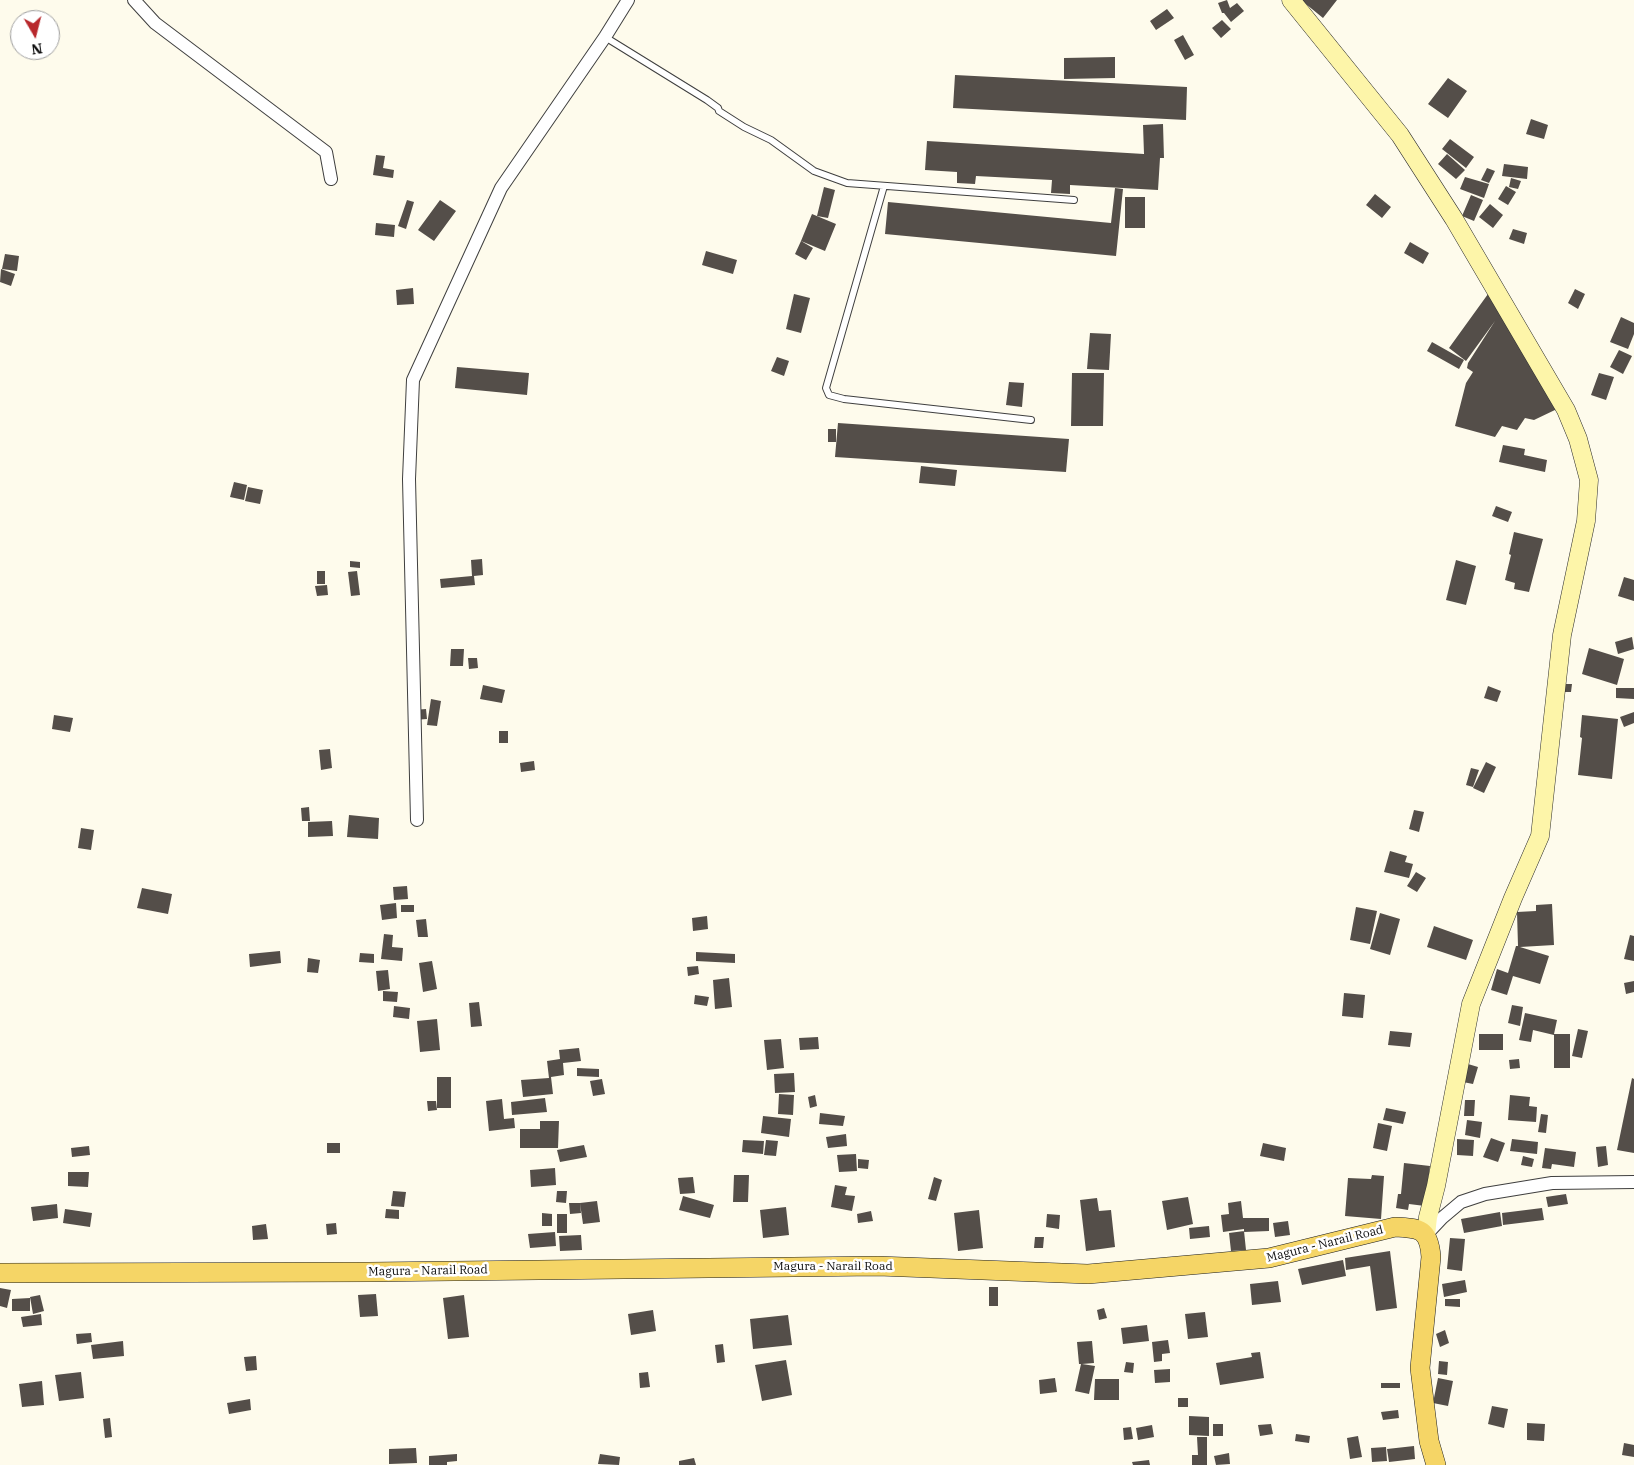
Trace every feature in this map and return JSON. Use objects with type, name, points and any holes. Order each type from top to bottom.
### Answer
[{"type":"main road","name":"Magura - Narail Road","points":[[0,1273],[369,1272],[878,1266],[1088,1274],[1269,1258],[1395,1227],[1416,1228],[1426,1235]]},
{"type":"main road","points":[[1426,1235],[1430,1243],[1431,1257],[1420,1368],[1429,1441],[1436,1465]]},
{"type":"street","points":[[134,0],[156,23],[326,152],[331,178]]},
{"type":"street","points":[[417,820],[409,479],[413,380],[501,188],[628,0]]},
{"type":"street","points":[[1291,0],[1400,135],[1454,218],[1566,410],[1578,439],[1589,480],[1586,521],[1562,635],[1540,836],[1471,1004],[1426,1235]]},
{"type":"street","points":[[1426,1235],[1460,1202],[1486,1194],[1552,1183],[1634,1182]]},
{"type":"lane","points":[[605,36],[707,100],[718,108],[718,111],[744,127],[771,140],[814,171],[847,183],[1074,200]]},
{"type":"lane","points":[[884,186],[826,388],[829,394],[844,399],[1031,420]]},
{"type":"building","points":[[1227,0],[1230,8],[1237,3],[1244,11],[1231,22],[1222,13],[1218,3]]},
{"type":"building","points":[[1301,0],[1337,0],[1323,18]]},
{"type":"building","points":[[1167,9],[1174,18],[1156,30],[1150,21]]},
{"type":"building","points":[[1222,20],[1231,29],[1221,38],[1212,28]]},
{"type":"building","points":[[1183,35],[1194,55],[1185,60],[1174,40]]},
{"type":"building","points":[[1115,57],[1115,78],[1064,79],[1064,58]]},
{"type":"building","points":[[955,75],[1187,87],[1186,120],[953,108]]},
{"type":"building","points":[[1448,78],[1467,91],[1448,118],[1428,104]]},
{"type":"building","points":[[1531,119],[1548,125],[1544,139],[1526,134]]},
{"type":"building","points":[[1163,124],[1164,158],[1160,158],[1158,190],[1070,185],[1070,194],[1051,193],[1052,180],[976,176],[975,184],[957,183],[957,172],[925,170],[927,141],[1144,154],[1143,125]]},
{"type":"building","points":[[1450,139],[1474,157],[1466,168],[1442,149]]},
{"type":"building","points":[[1447,154],[1465,170],[1456,179],[1438,164]]},
{"type":"building","points":[[376,155],[385,156],[383,168],[394,170],[393,178],[373,175]]},
{"type":"building","points":[[1504,164],[1528,167],[1527,179],[1502,176]]},
{"type":"building","points":[[1487,168],[1495,171],[1489,183],[1481,180]]},
{"type":"building","points":[[1465,177],[1489,184],[1484,198],[1460,189]]},
{"type":"building","points":[[1511,178],[1521,181],[1518,189],[1509,187]]},
{"type":"building","points":[[1506,186],[1516,192],[1508,205],[1498,199]]},
{"type":"building","points":[[824,187],[835,190],[828,218],[817,216]]},
{"type":"building","points":[[1115,188],[1123,189],[1116,256],[885,234],[888,202],[1111,223]]},
{"type":"building","points":[[1375,194],[1391,207],[1382,218],[1366,205]]},
{"type":"building","points":[[1471,195],[1483,200],[1474,221],[1462,216]]},
{"type":"building","points":[[1125,197],[1145,197],[1145,228],[1125,228]]},
{"type":"building","points":[[407,200],[414,202],[406,229],[398,226]]},
{"type":"building","points":[[440,200],[456,211],[434,241],[418,230]]},
{"type":"building","points":[[1490,204],[1503,215],[1493,228],[1479,217]]},
{"type":"building","points":[[812,214],[836,224],[825,251],[801,241]]},
{"type":"building","points":[[376,223],[395,225],[394,237],[375,235]]},
{"type":"building","points":[[1513,229],[1527,233],[1524,244],[1509,239]]},
{"type":"building","points":[[801,241],[813,248],[806,260],[795,254]]},
{"type":"building","points":[[1410,242],[1429,253],[1423,264],[1404,253]]},
{"type":"building","points":[[706,251],[737,260],[733,274],[702,265]]},
{"type":"building","points":[[5,254],[19,256],[17,271],[2,269]]},
{"type":"building","points":[[1,269],[15,274],[11,286],[0,282]]},
{"type":"building","points":[[413,288],[414,304],[397,305],[396,290]]},
{"type":"building","points":[[1575,289],[1585,294],[1578,309],[1568,303]]},
{"type":"building","points":[[794,294],[810,298],[801,333],[786,329]]},
{"type":"building","points":[[1488,294],[1557,409],[1534,420],[1525,418],[1517,430],[1502,426],[1495,437],[1455,426],[1466,383],[1473,372],[1467,368],[1468,363],[1495,321],[1466,361],[1449,348]]},
{"type":"building","points":[[1621,317],[1634,323],[1634,334],[1628,349],[1610,342]]},
{"type":"building","points":[[1090,333],[1111,334],[1109,370],[1087,369]]},
{"type":"building","points":[[1432,342],[1464,360],[1459,369],[1427,351]]},
{"type":"building","points":[[1619,350],[1632,356],[1623,374],[1610,367]]},
{"type":"building","points":[[777,357],[789,361],[784,376],[771,371]]},
{"type":"building","points":[[457,367],[529,373],[527,395],[455,388]]},
{"type":"building","points":[[1072,373],[1104,373],[1103,426],[1071,426]]},
{"type":"building","points":[[1599,373],[1614,377],[1606,400],[1591,395]]},
{"type":"building","points":[[1009,382],[1024,383],[1022,407],[1006,405]]},
{"type":"building","points":[[838,423],[1069,439],[1066,472],[835,457]]},
{"type":"building","points":[[828,429],[836,429],[836,442],[828,442]]},
{"type":"building","points":[[1503,445],[1525,449],[1524,455],[1547,460],[1545,472],[1499,462]]},
{"type":"building","points":[[921,466],[957,470],[955,486],[919,483]]},
{"type":"building","points":[[234,482],[247,485],[244,500],[230,497]]},
{"type":"building","points":[[248,487],[263,490],[260,504],[245,501]]},
{"type":"building","points":[[1496,506],[1512,512],[1508,522],[1492,516]]},
{"type":"building","points":[[1514,532],[1543,539],[1529,592],[1514,589],[1515,583],[1505,580]]},
{"type":"building","points":[[482,559],[483,575],[474,576],[475,585],[441,588],[440,579],[472,576],[471,560]]},
{"type":"building","points":[[1456,560],[1476,566],[1466,605],[1446,600]]},
{"type":"building","points":[[350,561],[360,562],[360,568],[350,567]]},
{"type":"building","points":[[317,571],[325,571],[325,584],[317,584]]},
{"type":"building","points":[[357,571],[360,595],[351,596],[348,572]]},
{"type":"building","points":[[1624,577],[1634,580],[1634,601],[1618,596]]},
{"type":"building","points":[[327,585],[328,595],[317,596],[315,586]]},
{"type":"building","points":[[1632,637],[1634,649],[1618,654],[1615,642]]},
{"type":"building","points":[[1589,648],[1624,659],[1617,685],[1582,674]]},
{"type":"building","points":[[451,649],[464,649],[463,666],[450,666]]},
{"type":"building","points":[[468,658],[477,658],[478,668],[469,669]]},
{"type":"building","points":[[1563,684],[1572,684],[1571,692],[1562,692]]},
{"type":"building","points":[[483,685],[505,690],[502,703],[480,699]]},
{"type":"building","points":[[1488,686],[1501,691],[1497,702],[1484,698]]},
{"type":"building","points":[[1616,688],[1634,688],[1634,699],[1616,698]]},
{"type":"building","points":[[431,699],[441,701],[437,726],[427,725]]},
{"type":"building","points":[[426,709],[427,719],[413,720],[413,710]]},
{"type":"building","points":[[1634,712],[1634,723],[1624,727],[1620,717]]},
{"type":"building","points":[[54,715],[73,718],[70,732],[52,729]]},
{"type":"building","points":[[1582,715],[1618,719],[1612,779],[1578,775],[1582,738],[1580,737]]},
{"type":"building","points":[[499,731],[508,731],[508,743],[499,743]]},
{"type":"building","points":[[330,749],[332,768],[321,770],[319,750]]},
{"type":"building","points":[[534,761],[535,770],[521,772],[520,763]]},
{"type":"building","points":[[1486,762],[1496,767],[1484,793],[1473,788]]},
{"type":"building","points":[[1471,768],[1479,770],[1473,787],[1466,785]]},
{"type":"building","points":[[309,807],[310,821],[302,821],[301,808]]},
{"type":"building","points":[[1414,810],[1424,812],[1419,832],[1409,829]]},
{"type":"building","points":[[349,815],[379,818],[378,839],[347,837]]},
{"type":"building","points":[[332,821],[333,836],[308,837],[308,822]]},
{"type":"building","points":[[81,828],[94,830],[91,850],[78,848]]},
{"type":"building","points":[[1390,851],[1407,856],[1405,862],[1413,864],[1409,878],[1384,872]]},
{"type":"building","points":[[1416,872],[1426,878],[1417,892],[1407,886]]},
{"type":"building","points":[[407,886],[408,899],[394,900],[393,887]]},
{"type":"building","points":[[142,888],[172,894],[168,914],[137,908]]},
{"type":"building","points":[[396,903],[397,918],[382,920],[380,905]]},
{"type":"building","points":[[1552,904],[1554,945],[1520,947],[1549,956],[1540,984],[1513,976],[1507,995],[1491,990],[1497,969],[1508,973],[1516,946],[1518,946],[1517,912],[1536,911],[1536,905]]},
{"type":"building","points":[[401,905],[414,905],[414,912],[401,912]]},
{"type":"building","points":[[1356,907],[1377,911],[1370,944],[1350,940]]},
{"type":"building","points":[[1380,913],[1400,919],[1390,955],[1370,949]]},
{"type":"building","points":[[707,916],[708,929],[693,931],[692,918]]},
{"type":"building","points":[[426,919],[428,937],[418,937],[416,920]]},
{"type":"building","points":[[1434,926],[1473,940],[1466,960],[1427,947]]},
{"type":"building","points":[[384,934],[393,935],[392,947],[403,948],[402,961],[381,959]]},
{"type":"building","points":[[1630,935],[1634,936],[1634,961],[1624,959]]},
{"type":"building","points":[[280,951],[281,963],[250,967],[249,954]]},
{"type":"building","points":[[696,952],[735,954],[735,963],[696,961]]},
{"type":"building","points":[[360,953],[374,954],[374,963],[359,962]]},
{"type":"building","points":[[308,958],[320,960],[318,973],[307,972]]},
{"type":"building","points":[[432,961],[437,989],[423,992],[419,963]]},
{"type":"building","points":[[698,966],[699,974],[688,976],[687,967]]},
{"type":"building","points":[[388,970],[390,989],[378,991],[376,971]]},
{"type":"building","points":[[729,978],[732,1007],[715,1009],[713,980]]},
{"type":"building","points":[[1634,981],[1634,992],[1626,994],[1624,983]]},
{"type":"building","points":[[383,991],[398,992],[397,1002],[383,1001]]},
{"type":"building","points":[[1344,993],[1365,995],[1363,1018],[1342,1016]]},
{"type":"building","points":[[695,995],[709,997],[707,1006],[694,1004]]},
{"type":"building","points":[[479,1002],[482,1026],[471,1027],[469,1003]]},
{"type":"building","points":[[1512,1005],[1523,1007],[1520,1026],[1508,1023]]},
{"type":"building","points":[[394,1006],[410,1008],[409,1019],[393,1017]]},
{"type":"building","points":[[1525,1013],[1557,1020],[1554,1034],[1570,1034],[1570,1068],[1554,1068],[1554,1035],[1533,1030],[1531,1042],[1519,1040]]},
{"type":"building","points":[[437,1019],[440,1050],[420,1052],[417,1021]]},
{"type":"building","points":[[1578,1029],[1588,1031],[1582,1058],[1572,1056]]},
{"type":"building","points":[[1390,1031],[1412,1033],[1410,1047],[1388,1045]]},
{"type":"building","points":[[1479,1034],[1503,1034],[1503,1050],[1479,1050]]},
{"type":"building","points":[[818,1037],[819,1049],[800,1050],[799,1038]]},
{"type":"building","points":[[781,1039],[784,1068],[767,1070],[764,1040]]},
{"type":"building","points":[[579,1048],[581,1061],[563,1063],[564,1075],[551,1077],[553,1094],[523,1097],[521,1080],[549,1078],[547,1061],[560,1059],[559,1050]]},
{"type":"building","points":[[1519,1059],[1520,1068],[1510,1069],[1509,1060]]},
{"type":"building","points":[[1468,1064],[1478,1067],[1473,1084],[1463,1082]]},
{"type":"building","points":[[577,1068],[599,1069],[599,1077],[577,1076]]},
{"type":"building","points":[[794,1073],[795,1092],[775,1093],[774,1074]]},
{"type":"building","points":[[437,1077],[451,1077],[451,1108],[437,1108]]},
{"type":"building","points":[[1632,1078],[1634,1079],[1634,1153],[1617,1150]]},
{"type":"building","points":[[602,1079],[605,1094],[593,1096],[590,1081]]},
{"type":"building","points":[[779,1094],[794,1095],[793,1115],[778,1114]]},
{"type":"building","points":[[815,1095],[817,1106],[810,1108],[808,1097]]},
{"type":"building","points":[[1510,1095],[1530,1097],[1529,1106],[1537,1107],[1536,1122],[1508,1120]]},
{"type":"building","points":[[545,1098],[547,1112],[512,1115],[511,1102]]},
{"type":"building","points":[[502,1099],[504,1119],[514,1118],[515,1128],[489,1131],[486,1101]]},
{"type":"building","points":[[1465,1100],[1475,1100],[1474,1116],[1464,1116]]},
{"type":"building","points":[[427,1101],[436,1101],[437,1110],[428,1111]]},
{"type":"building","points":[[1386,1108],[1406,1112],[1403,1124],[1383,1120]]},
{"type":"building","points":[[820,1113],[845,1116],[843,1126],[819,1124]]},
{"type":"building","points":[[1541,1114],[1548,1115],[1546,1133],[1538,1132]]},
{"type":"building","points":[[763,1116],[791,1119],[789,1137],[761,1133]]},
{"type":"building","points":[[1467,1120],[1482,1122],[1480,1138],[1465,1135]]},
{"type":"building","points":[[540,1121],[559,1121],[558,1148],[520,1148],[520,1129],[540,1129]]},
{"type":"building","points":[[1378,1123],[1392,1126],[1387,1151],[1373,1148]]},
{"type":"building","points":[[846,1134],[847,1146],[828,1148],[826,1137]]},
{"type":"building","points":[[1491,1138],[1505,1143],[1498,1162],[1483,1157]]},
{"type":"building","points":[[1457,1139],[1474,1140],[1473,1156],[1457,1155]]},
{"type":"building","points":[[1512,1139],[1538,1142],[1537,1154],[1510,1151]]},
{"type":"building","points":[[743,1140],[764,1141],[763,1154],[742,1152]]},
{"type":"building","points":[[766,1140],[778,1141],[776,1156],[764,1155]]},
{"type":"building","points":[[327,1143],[340,1143],[340,1153],[327,1153]]},
{"type":"building","points":[[1263,1143],[1286,1148],[1284,1161],[1260,1156]]},
{"type":"building","points":[[584,1145],[587,1157],[560,1162],[557,1150]]},
{"type":"building","points":[[89,1146],[90,1155],[72,1157],[71,1148]]},
{"type":"building","points":[[1606,1146],[1608,1165],[1598,1167],[1596,1147]]},
{"type":"building","points":[[1545,1148],[1576,1152],[1574,1167],[1552,1164],[1551,1169],[1542,1168]]},
{"type":"building","points":[[856,1154],[857,1171],[839,1172],[837,1155]]},
{"type":"building","points":[[1523,1156],[1534,1159],[1532,1167],[1521,1165]]},
{"type":"building","points":[[858,1159],[869,1160],[868,1169],[858,1168]]},
{"type":"building","points":[[1404,1163],[1430,1166],[1425,1206],[1409,1204],[1408,1210],[1396,1208],[1398,1194],[1401,1194]]},
{"type":"building","points":[[555,1168],[556,1185],[531,1187],[530,1170]]},
{"type":"building","points":[[68,1172],[89,1172],[88,1187],[68,1186]]},
{"type":"building","points":[[734,1175],[749,1175],[748,1202],[733,1202]]},
{"type":"building","points":[[1372,1175],[1384,1176],[1381,1219],[1345,1216],[1348,1178],[1371,1179]]},
{"type":"building","points":[[693,1177],[695,1193],[680,1194],[678,1178]]},
{"type":"building","points":[[934,1177],[942,1180],[936,1201],[928,1199]]},
{"type":"building","points":[[835,1185],[847,1187],[845,1195],[855,1196],[852,1211],[831,1207]]},
{"type":"building","points":[[393,1191],[406,1192],[404,1207],[391,1206]]},
{"type":"building","points":[[557,1191],[567,1191],[566,1203],[556,1202]]},
{"type":"building","points":[[1566,1194],[1568,1204],[1548,1207],[1546,1197]]},
{"type":"building","points":[[683,1196],[714,1205],[710,1218],[679,1210]]},
{"type":"building","points":[[1188,1197],[1193,1224],[1167,1230],[1162,1201]]},
{"type":"building","points":[[1097,1198],[1099,1211],[1111,1210],[1115,1247],[1086,1251],[1080,1200]]},
{"type":"building","points":[[597,1201],[600,1222],[583,1224],[580,1203]]},
{"type":"building","points":[[1241,1201],[1243,1218],[1269,1218],[1269,1231],[1244,1232],[1244,1229],[1223,1232],[1221,1215],[1229,1214],[1228,1203]]},
{"type":"building","points":[[569,1203],[580,1203],[581,1213],[570,1214]]},
{"type":"building","points":[[57,1204],[58,1218],[33,1221],[31,1207]]},
{"type":"building","points":[[786,1207],[789,1235],[763,1238],[760,1210]]},
{"type":"building","points":[[1542,1208],[1544,1220],[1503,1225],[1502,1213]]},
{"type":"building","points":[[65,1209],[92,1213],[90,1227],[63,1223]]},
{"type":"building","points":[[386,1209],[399,1210],[399,1219],[385,1218]]},
{"type":"building","points":[[979,1210],[983,1248],[958,1251],[954,1213]]},
{"type":"building","points":[[871,1211],[873,1221],[858,1223],[857,1214]]},
{"type":"building","points":[[1500,1212],[1502,1226],[1464,1233],[1461,1219]]},
{"type":"building","points":[[542,1213],[552,1214],[552,1226],[542,1226]]},
{"type":"building","points":[[557,1214],[567,1214],[567,1233],[557,1233]]},
{"type":"building","points":[[1047,1214],[1060,1215],[1059,1229],[1046,1227]]},
{"type":"building","points":[[1288,1221],[1290,1235],[1275,1237],[1273,1223]]},
{"type":"building","points":[[336,1223],[337,1234],[327,1235],[326,1224]]},
{"type":"building","points":[[266,1224],[268,1239],[253,1240],[252,1226]]},
{"type":"building","points":[[1209,1226],[1210,1237],[1190,1239],[1189,1228]]},
{"type":"building","points":[[1244,1231],[1246,1250],[1231,1251],[1229,1233]]},
{"type":"building","points":[[555,1232],[556,1246],[530,1248],[528,1234]]},
{"type":"building","points":[[581,1235],[582,1250],[560,1251],[559,1236]]},
{"type":"building","points":[[1035,1237],[1044,1237],[1043,1248],[1034,1248]]},
{"type":"building","points":[[1450,1238],[1465,1239],[1462,1271],[1447,1269]]},
{"type":"building","points":[[1390,1251],[1397,1308],[1376,1311],[1370,1266],[1346,1270],[1345,1258]]},
{"type":"building","points":[[1343,1260],[1346,1276],[1302,1285],[1298,1269]]},
{"type":"building","points":[[1465,1280],[1467,1292],[1444,1297],[1442,1284]]},
{"type":"building","points":[[1278,1281],[1281,1302],[1252,1305],[1250,1284]]},
{"type":"building","points":[[989,1287],[998,1287],[998,1306],[989,1306]]},
{"type":"building","points":[[0,1288],[11,1290],[7,1308],[0,1306]]},
{"type":"building","points":[[376,1294],[378,1316],[360,1317],[358,1295]]},
{"type":"building","points":[[40,1295],[44,1311],[33,1314],[30,1297]]},
{"type":"building","points":[[464,1295],[469,1337],[448,1339],[443,1298]]},
{"type":"building","points":[[30,1298],[30,1311],[12,1311],[12,1299]]},
{"type":"building","points":[[1445,1299],[1460,1299],[1460,1307],[1445,1306]]},
{"type":"building","points":[[1104,1308],[1107,1318],[1099,1320],[1097,1310]]},
{"type":"building","points":[[653,1310],[656,1331],[631,1335],[628,1314]]},
{"type":"building","points":[[1205,1312],[1208,1337],[1188,1339],[1185,1314]]},
{"type":"building","points":[[41,1314],[42,1325],[23,1327],[21,1317]]},
{"type":"building","points":[[788,1315],[792,1345],[753,1349],[750,1319]]},
{"type":"building","points":[[1147,1325],[1149,1341],[1123,1344],[1121,1328]]},
{"type":"building","points":[[1445,1330],[1449,1343],[1440,1347],[1436,1334]]},
{"type":"building","points":[[91,1333],[92,1342],[77,1344],[76,1334]]},
{"type":"building","points":[[1168,1340],[1170,1353],[1162,1354],[1162,1361],[1154,1362],[1152,1342]]},
{"type":"building","points":[[123,1341],[124,1356],[93,1359],[91,1345]]},
{"type":"building","points":[[1092,1341],[1094,1363],[1082,1364],[1095,1366],[1089,1394],[1075,1391],[1081,1364],[1079,1364],[1077,1342]]},
{"type":"building","points":[[723,1344],[725,1362],[717,1363],[715,1345]]},
{"type":"building","points":[[1260,1352],[1264,1378],[1220,1385],[1216,1363],[1252,1357],[1251,1353]]},
{"type":"building","points":[[256,1356],[257,1370],[246,1371],[244,1357]]},
{"type":"building","points":[[786,1360],[792,1395],[762,1401],[755,1365]]},
{"type":"building","points":[[1439,1361],[1448,1362],[1447,1375],[1438,1374]]},
{"type":"building","points":[[1126,1362],[1134,1363],[1133,1373],[1124,1372]]},
{"type":"building","points":[[1170,1369],[1170,1382],[1155,1383],[1154,1370]]},
{"type":"building","points":[[81,1372],[84,1398],[59,1401],[55,1375]]},
{"type":"building","points":[[648,1372],[650,1387],[640,1388],[639,1373]]},
{"type":"building","points":[[1055,1378],[1057,1392],[1040,1394],[1039,1380]]},
{"type":"building","points":[[1438,1378],[1453,1381],[1448,1406],[1433,1403]]},
{"type":"building","points":[[1095,1379],[1119,1379],[1119,1400],[1094,1400]]},
{"type":"building","points":[[42,1381],[44,1405],[22,1407],[19,1384]]},
{"type":"building","points":[[1381,1383],[1400,1383],[1400,1388],[1381,1388]]},
{"type":"building","points":[[1178,1398],[1188,1398],[1188,1407],[1178,1407]]},
{"type":"building","points":[[250,1399],[251,1410],[229,1414],[227,1403]]},
{"type":"building","points":[[1492,1406],[1508,1409],[1504,1428],[1488,1424]]},
{"type":"building","points":[[1398,1410],[1399,1418],[1383,1420],[1381,1412]]},
{"type":"building","points":[[1189,1416],[1209,1417],[1209,1436],[1189,1435]]},
{"type":"building","points":[[110,1418],[112,1437],[105,1438],[103,1419]]},
{"type":"building","points":[[1527,1423],[1545,1424],[1544,1441],[1527,1440]]},
{"type":"building","points":[[1213,1424],[1223,1424],[1223,1436],[1213,1436]]},
{"type":"building","points":[[1271,1424],[1273,1434],[1260,1436],[1258,1425]]},
{"type":"building","points":[[1152,1425],[1154,1437],[1138,1440],[1136,1428]]},
{"type":"building","points":[[1131,1427],[1133,1439],[1124,1440],[1123,1428]]},
{"type":"building","points":[[1296,1434],[1310,1436],[1309,1443],[1295,1441]]},
{"type":"building","points":[[1358,1436],[1362,1457],[1350,1459],[1347,1438]]},
{"type":"building","points":[[1197,1437],[1207,1437],[1207,1465],[1192,1465],[1192,1455],[1198,1455]]},
{"type":"building","points":[[1624,1443],[1634,1445],[1634,1457],[1622,1455]]},
{"type":"building","points":[[1414,1446],[1415,1459],[1389,1462],[1387,1449]]},
{"type":"building","points":[[1386,1447],[1387,1461],[1372,1462],[1371,1448]]},
{"type":"building","points":[[416,1448],[417,1463],[389,1464],[389,1449]]},
{"type":"building","points":[[1229,1453],[1230,1464],[1216,1465],[1214,1456]]},
{"type":"building","points":[[457,1454],[457,1461],[447,1462],[447,1465],[429,1465],[429,1456]]},
{"type":"building","points":[[600,1454],[620,1457],[619,1465],[598,1464]]},
{"type":"building","points":[[694,1458],[696,1465],[679,1465],[679,1461]]},
{"type":"building","points":[[1149,1460],[1150,1465],[1133,1465],[1132,1462]]}]
